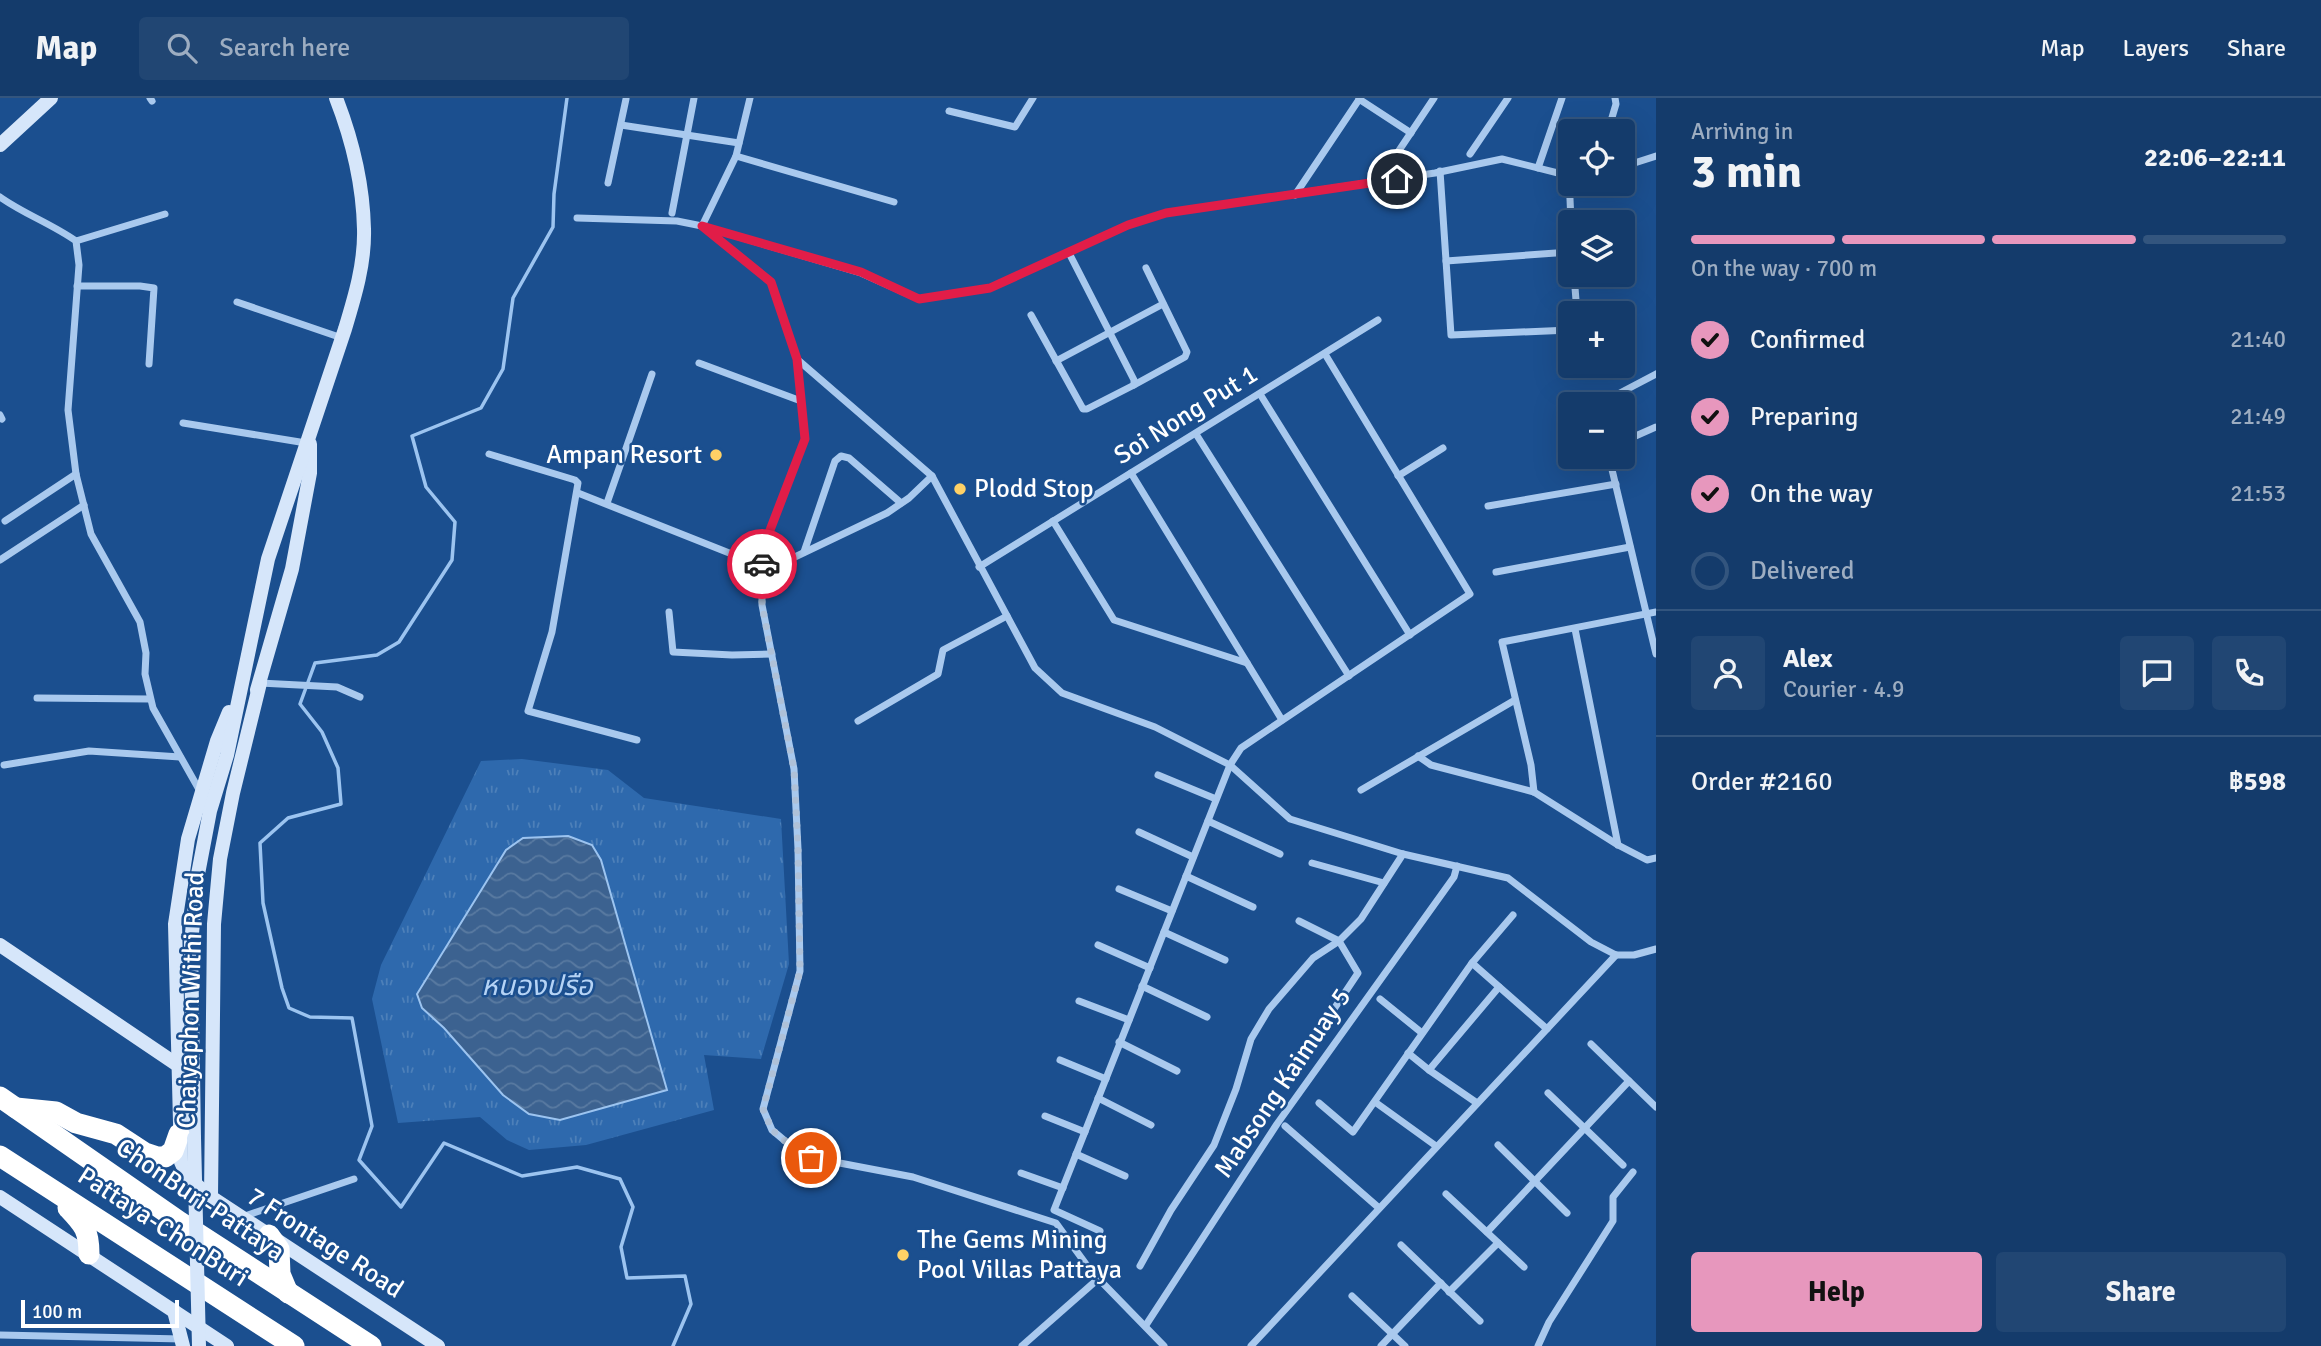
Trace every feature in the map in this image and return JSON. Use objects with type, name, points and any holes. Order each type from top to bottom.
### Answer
[{"type":"highway","points":[[7,1102],[56,1112],[76,1123],[116,1134],[145,1153],[157,1157],[165,1157],[186,1136]]},
{"type":"highway","name":"ChonBuri-Pattaya","points":[[7,1102],[180,1222],[371,1346]]},
{"type":"highway","name":"Pattaya-ChonBuri","points":[[0,1156],[294,1346]]},
{"type":"highway","points":[[47,1186],[84,1225],[89,1237],[89,1254]]},
{"type":"highway","points":[[269,1235],[279,1250],[280,1274],[288,1293]]},
{"type":"main road","points":[[0,145],[51,98]]},
{"type":"main road","name":"Chaiyaphon Withi Road","points":[[188,1178],[181,1162],[186,1136],[191,943],[202,849],[230,744],[268,559],[356,292],[364,229],[359,179],[345,120],[336,98]]},
{"type":"main road","name":"Chaiyaphon Withi Road","points":[[211,1197],[215,911],[220,859],[260,683],[292,569],[310,473],[308,439]]},
{"type":"main road","points":[[268,559],[292,569]]},
{"type":"main road","name":"Chaiyaphon Withi Road","points":[[230,744],[260,683]]},
{"type":"main road","name":"Chaiyaphon Withi Road","points":[[199,1346],[179,1066],[175,924],[188,839],[218,741],[240,685]]},
{"type":"main road","points":[[0,945],[179,1066]]},
{"type":"main road","name":"7 Frontage Road","points":[[188,1178],[211,1197],[438,1346]]},
{"type":"main road","points":[[0,1197],[227,1346]]},
{"type":"main road","points":[[174,1311],[183,1343]]},
{"type":"street","points":[[672,213],[694,98]]},
{"type":"street","points":[[702,226],[736,156],[750,98]]},
{"type":"street","points":[[948,111],[1015,127],[1033,98]]},
{"type":"street","points":[[1378,182],[1434,98]]},
{"type":"street","points":[[1470,154],[1508,98]]},
{"type":"street","points":[[1538,169],[1562,98]]},
{"type":"street","points":[[1612,119],[1615,98]]},
{"type":"street","points":[[608,183],[626,99]]},
{"type":"street","points":[[1295,195],[1360,99],[1411,133]]},
{"type":"street","points":[[621,125],[739,143]]},
{"type":"street","points":[[736,156],[894,202]]},
{"type":"street","points":[[1635,163],[1656,156]]},
{"type":"street","points":[[577,218],[677,221],[702,226],[861,272],[919,299],[990,288],[1128,225],[1166,213],[1378,182],[1502,159],[1558,174]]},
{"type":"street","points":[[1440,171],[1451,335],[1558,331]]},
{"type":"street","points":[[0,197],[23,213],[57,228],[76,242],[79,265],[68,410],[76,474],[91,534],[140,622],[146,653],[145,674],[153,708],[201,793]]},
{"type":"street","points":[[76,242],[165,215]]},
{"type":"street","points":[[702,226],[771,282],[797,359],[805,439],[762,551],[762,605],[794,769],[800,971],[763,1109],[772,1130],[803,1156],[913,1177],[1056,1223],[1098,1279],[1164,1346]]},
{"type":"street","points":[[1069,253],[1134,380],[1133,385]]},
{"type":"street","points":[[1446,261],[1558,253]]},
{"type":"street","points":[[1031,315],[1080,406],[1085,410],[1186,355],[1146,268]]},
{"type":"street","points":[[77,286],[154,288],[149,364]]},
{"type":"street","points":[[237,302],[342,338]]},
{"type":"street","points":[[1056,361],[1163,304]]},
{"type":"street","name":"Soi Nong Put 1","points":[[979,567],[1378,320]]},
{"type":"street","points":[[1100,1231],[1054,1210],[1230,765],[1241,748],[1470,594],[1325,354]]},
{"type":"street","points":[[797,359],[932,476],[1035,668],[1062,693],[1155,727],[1230,765],[1290,819],[1403,854],[1508,878],[1591,942],[1616,954],[1633,955],[1656,949]]},
{"type":"street","points":[[699,363],[801,401]]},
{"type":"street","points":[[607,503],[652,374]]},
{"type":"street","points":[[1622,392],[1656,374]]},
{"type":"street","points":[[1260,394],[1410,635]]},
{"type":"street","points":[[183,423],[308,439]]},
{"type":"street","points":[[1635,436],[1656,427]]},
{"type":"street","points":[[1196,434],[1349,676]]},
{"type":"street","points":[[1398,476],[1443,448]]},
{"type":"street","points":[[489,454],[579,483],[552,632],[528,711],[636,740]]},
{"type":"street","points":[[804,552],[835,461],[841,456],[849,458],[901,503]]},
{"type":"street","points":[[1612,469],[1656,654]]},
{"type":"street","points":[[1131,473],[1282,720]]},
{"type":"street","points":[[5,521],[76,474]]},
{"type":"street","points":[[578,493],[762,566],[776,566],[901,503],[932,476]]},
{"type":"street","points":[[1488,506],[1616,484]]},
{"type":"street","points":[[0,560],[84,505]]},
{"type":"street","points":[[1054,521],[1114,620],[1247,663]]},
{"type":"street","points":[[1496,572],[1630,547]]},
{"type":"street","points":[[668,612],[673,652],[758,656],[772,654]]},
{"type":"street","points":[[1534,792],[1531,765],[1502,642],[1656,612]]},
{"type":"street","points":[[858,721],[938,674],[943,650],[1007,617]]},
{"type":"street","points":[[1574,629],[1618,845]]},
{"type":"street","points":[[260,683],[337,687],[360,697]]},
{"type":"street","points":[[37,698],[150,699]]},
{"type":"street","points":[[1361,790],[1515,701]]},
{"type":"street","points":[[4,765],[89,751],[180,757]]},
{"type":"street","points":[[1418,756],[1431,765],[1534,792],[1618,845],[1647,860],[1656,858]]},
{"type":"street","points":[[1158,775],[1216,799]]},
{"type":"street","points":[[1208,821],[1280,853]]},
{"type":"street","points":[[1139,832],[1193,857]]},
{"type":"street","points":[[1140,1266],[1171,1210],[1214,1145],[1236,1089],[1251,1039],[1269,1009],[1313,958],[1339,941],[1361,919],[1403,854]]},
{"type":"street","points":[[1312,863],[1384,883]]},
{"type":"street","name":"Mabsong Kaimuay 5","points":[[1146,1325],[1278,1124],[1454,877],[1457,866]]},
{"type":"street","points":[[1186,876],[1253,907]]},
{"type":"street","points":[[1119,889],[1172,911]]},
{"type":"street","points":[[1319,1103],[1353,1132],[1472,963],[1513,915]]},
{"type":"street","points":[[1299,921],[1339,941],[1358,973],[1314,1039]]},
{"type":"street","points":[[1164,932],[1225,960]]},
{"type":"street","points":[[1098,945],[1150,968]]},
{"type":"street","points":[[1251,1346],[1616,954]]},
{"type":"street","points":[[1472,963],[1546,1029]]},
{"type":"street","points":[[1142,986],[1207,1017]]},
{"type":"street","points":[[1429,1070],[1499,987]]},
{"type":"street","points":[[1380,999],[1422,1033]]},
{"type":"street","points":[[1079,1001],[1129,1020]]},
{"type":"street","points":[[1119,1042],[1177,1071]]},
{"type":"street","points":[[1591,1044],[1656,1107]]},
{"type":"street","points":[[1408,1053],[1477,1103]]},
{"type":"street","points":[[1060,1060],[1106,1079]]},
{"type":"street","points":[[1487,1232],[1629,1081]]},
{"type":"street","points":[[1548,1093],[1584,1130],[1623,1164]]},
{"type":"street","points":[[1098,1098],[1151,1125]]},
{"type":"street","points":[[1375,1102],[1437,1146]]},
{"type":"street","points":[[1045,1116],[1085,1132]]},
{"type":"street","points":[[1285,1126],[1379,1208]]},
{"type":"street","points":[[1498,1145],[1567,1213]]},
{"type":"street","points":[[1076,1154],[1125,1176]]},
{"type":"street","points":[[1021,1172],[1063,1188]]},
{"type":"street","points":[[1538,1346],[1549,1322],[1613,1221],[1613,1196],[1633,1172]]},
{"type":"street","points":[[242,1217],[354,1179]]},
{"type":"street","points":[[1446,1194],[1524,1267]]},
{"type":"street","points":[[1450,1292],[1498,1243]]},
{"type":"street","points":[[1401,1245],[1480,1321]]},
{"type":"street","points":[[1022,1346],[1098,1279]]},
{"type":"street","points":[[1381,1346],[1441,1283]]},
{"type":"street","points":[[1352,1296],[1405,1346]]},
{"type":"street","points":[[0,1335],[183,1343]]},
{"type":"green space","points":[[522,759],[608,770],[644,798],[781,819],[789,964],[761,1059],[704,1055],[714,1110],[586,1145],[529,1150],[507,1140],[480,1117],[398,1123],[372,999],[381,965],[481,761]]},
{"type":"water","name":"หนองปรือ","points":[[568,836],[592,845],[601,860],[667,1090],[560,1120],[529,1114],[503,1095],[444,1028],[422,1008],[417,994],[506,850],[523,838]]},
{"type":"waterway","points":[[567,98],[554,194],[553,227],[513,298],[503,369],[481,408],[412,436],[426,487],[455,522],[452,560],[399,642],[377,655],[315,663],[300,704],[322,732],[338,768],[341,804],[288,818],[260,843],[263,903],[289,1008],[310,1017],[352,1018],[372,1126],[359,1160],[401,1207],[444,1143],[522,1176],[577,1167],[620,1179],[633,1207],[621,1247],[627,1278],[685,1276],[691,1304],[673,1346]]},
{"type":"way so far","points":[[762,564],[762,605],[794,769],[800,971],[763,1109],[772,1130],[803,1156],[811,1158]]},
{"type":"place","name":"Ampan Resort","points":[[716,455]]},
{"type":"place","name":"Plodd Stop","points":[[960,489]]},
{"type":"place","name":"The Gems Mining Pool Villas Pattaya","points":[[903,1255]]},
{"type":"route","points":[[762,564],[762,551],[805,439],[797,359],[771,282],[702,226],[861,272],[919,299],[990,288],[1128,225],[1166,213],[1397,179]]}]
